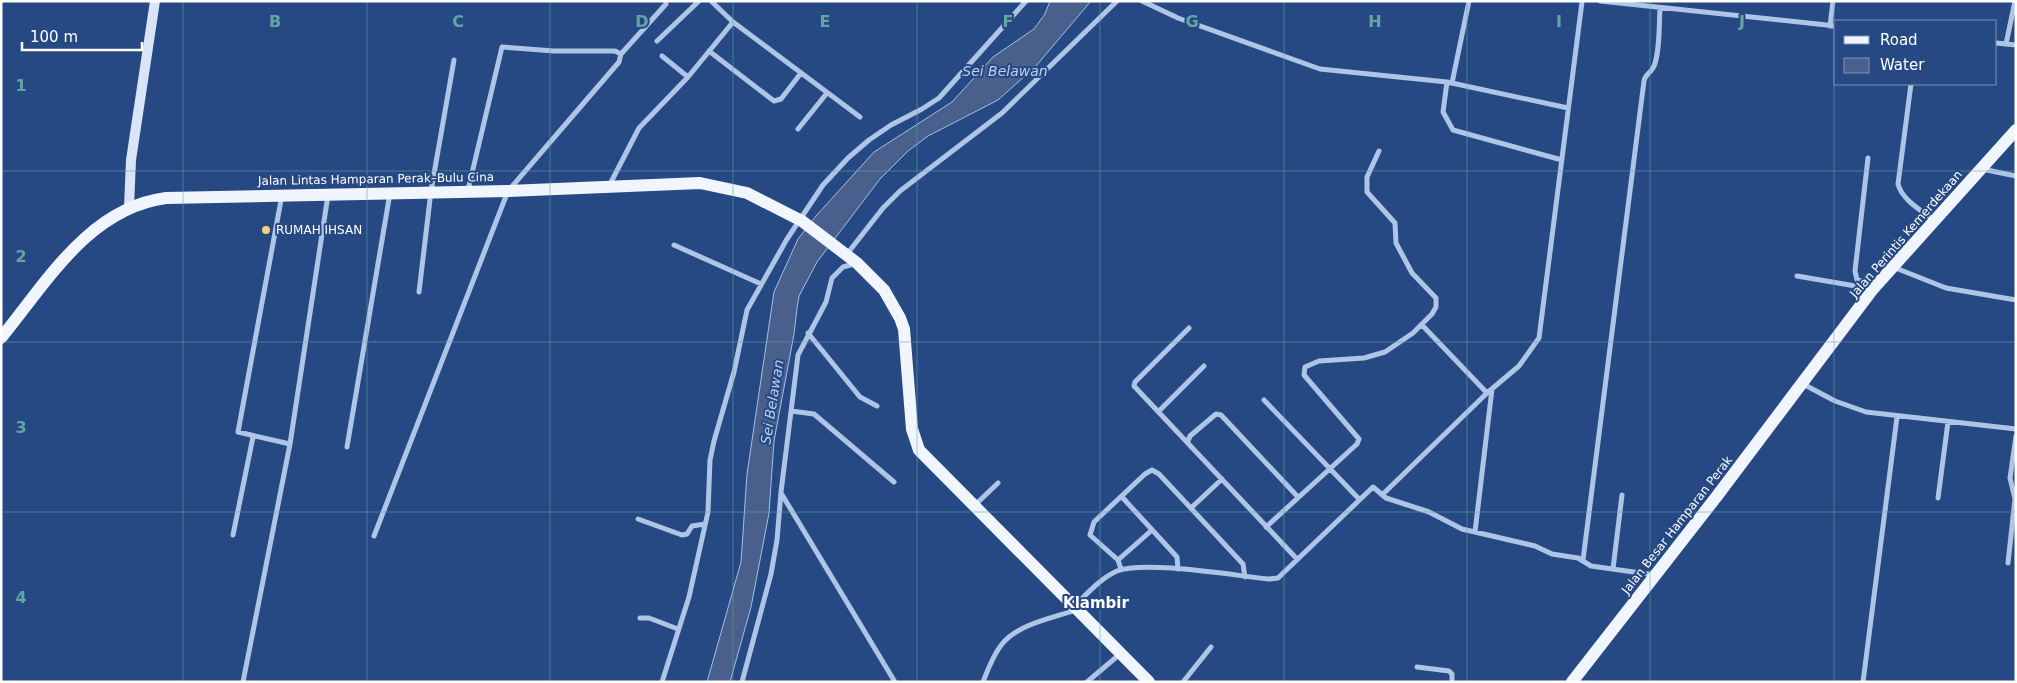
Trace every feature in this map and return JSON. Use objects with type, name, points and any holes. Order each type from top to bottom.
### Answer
[{"type":"main road","name":"Jalan Perintis Kemerdekaan","points":[[1801,383],[1875,286],[2016,130]]},
{"type":"main road","name":"Jalan Lintas Hamparan Perak–Bulu Cina","points":[[1,338],[78,245],[103,222],[129,207],[145,201],[166,198],[431,191],[508,191],[700,183],[747,193],[800,220],[844,253]]},
{"type":"main road","points":[[844,253],[884,290],[903,324],[912,429],[915,444],[919,450],[1077,607],[1149,682]]},
{"type":"main road","name":"Jalan Besar Hamparan Perak","points":[[1572,682],[1801,383]]},
{"type":"street","points":[[129,207],[131,160],[155,1]]},
{"type":"street","points":[[657,41],[699,1]]},
{"type":"street","points":[[711,1],[733,22],[860,117]]},
{"type":"street","points":[[662,682],[689,597],[705,524],[708,505],[710,460],[717,425],[734,372],[744,320],[761,284],[823,185],[848,158],[891,125],[939,98],[1026,1]]},
{"type":"street","points":[[844,253],[883,208],[900,192],[1002,113],[1117,1]]},
{"type":"street","points":[[1142,1],[1178,18],[1320,69],[1450,83],[1568,108]]},
{"type":"street","points":[[1469,1],[1442,112],[1453,130],[1562,160]]},
{"type":"street","points":[[1382,495],[1492,388],[1519,366],[1540,338],[1581,1]]},
{"type":"street","points":[[1600,1],[1833,26],[1834,1]]},
{"type":"street","points":[[2006,44],[2015,1]]},
{"type":"street","points":[[374,536],[508,191],[618,62],[621,54],[666,4]]},
{"type":"street","points":[[1583,560],[1644,81],[1645,76],[1653,68],[1656,56],[1660,8]]},
{"type":"street","points":[[609,187],[639,128],[688,77],[733,22]]},
{"type":"street","points":[[1997,43],[2016,45]]},
{"type":"street","points":[[468,191],[502,47],[554,51],[615,51],[621,54]]},
{"type":"street","points":[[709,52],[774,101],[781,99],[801,73]]},
{"type":"street","points":[[662,56],[688,77]]},
{"type":"street","points":[[419,292],[431,191],[454,60]]},
{"type":"street","points":[[1911,85],[1898,184],[1905,197],[1934,220]]},
{"type":"street","points":[[798,129],[827,93]]},
{"type":"street","points":[[1266,527],[1358,444],[1359,439],[1304,374],[1304,370],[1309,365],[1319,361],[1364,358],[1385,352],[1400,343],[1422,325],[1436,307],[1436,298],[1406,263],[1396,243],[1395,223],[1367,192],[1368,177],[1379,151]]},
{"type":"street","points":[[1868,158],[1855,271],[1857,280],[1875,286]]},
{"type":"street","points":[[1982,169],[2016,176]]},
{"type":"street","points":[[347,447],[390,193]]},
{"type":"street","points":[[282,195],[238,432],[290,444]]},
{"type":"street","points":[[243,682],[290,444],[328,195]]},
{"type":"street","points":[[674,245],[761,284]]},
{"type":"street","points":[[742,682],[772,574],[778,540],[781,492],[796,366],[808,333],[826,302],[832,278],[843,267],[857,263]]},
{"type":"street","points":[[1892,267],[1946,288],[2016,300]]},
{"type":"street","points":[[1797,276],[1875,286]]},
{"type":"street","points":[[1422,325],[1487,393]]},
{"type":"street","points":[[1189,328],[1134,384],[1297,560]]},
{"type":"street","points":[[808,333],[860,397],[877,406]]},
{"type":"street","points":[[1159,411],[1204,366]]},
{"type":"street","points":[[1801,383],[1835,401],[1866,412],[2016,429]]},
{"type":"street","points":[[1475,532],[1492,388]]},
{"type":"street","points":[[1264,400],[1360,499]]},
{"type":"street","points":[[791,411],[814,414],[894,482]]},
{"type":"street","points":[[1188,441],[1190,436],[1216,414],[1221,415],[1298,497]]},
{"type":"street","points":[[1863,682],[1897,417]]},
{"type":"street","points":[[1938,498],[1948,422]]},
{"type":"street","points":[[2008,564],[2015,499],[2010,478],[2016,436]]},
{"type":"street","points":[[233,535],[253,437]]},
{"type":"street","points":[[1121,570],[1118,560],[1090,535],[1090,531],[1094,522],[1144,474],[1152,470],[1159,474],[1243,564],[1245,577]]},
{"type":"street","points":[[1191,508],[1222,479]]},
{"type":"street","points":[[975,505],[998,483]]},
{"type":"street","points":[[983,682],[994,657],[1008,638],[1020,630],[1077,607],[1106,577],[1121,570],[1178,569],[1245,577],[1278,578],[1373,487],[1382,495],[1403,505],[1429,512],[1457,527],[1583,560],[1591,566],[1655,575]]},
{"type":"street","points":[[781,492],[895,682]]},
{"type":"street","points":[[1614,569],[1622,496]]},
{"type":"street","points":[[1122,497],[1176,557],[1178,569]]},
{"type":"street","points":[[638,519],[682,535],[687,534],[692,526],[705,524]]},
{"type":"street","points":[[1118,560],[1152,530]]},
{"type":"street","points":[[640,618],[650,618],[678,629]]},
{"type":"street","points":[[1183,682],[1211,647]]},
{"type":"street","points":[[1087,682],[1121,653]]},
{"type":"street","points":[[1417,667],[1449,671],[1452,674],[1452,682]]},
{"type":"water","name":"Sei Belawan","points":[[1050,1],[1091,1],[1036,66],[998,100],[928,136],[908,151],[880,179],[817,262],[799,296],[794,334],[774,441],[769,513],[751,607],[730,682],[707,682],[741,562],[747,474],[774,292],[798,239],[816,216],[874,152],[952,102],[993,57],[1034,29],[1045,14]]},
{"type":"place","name":"RUMAH IHSAN","points":[[266,230]]},
{"type":"district","name":"Klambir","points":[[1096,603]]}]
